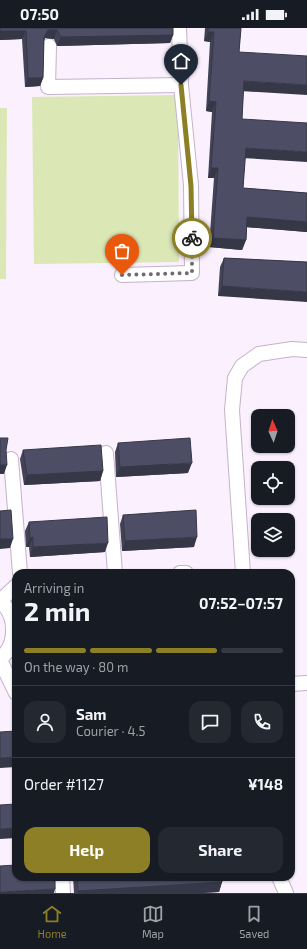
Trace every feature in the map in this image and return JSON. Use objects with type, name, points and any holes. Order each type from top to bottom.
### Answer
[{"type":"street","points":[[122,275],[192,273],[191,186],[181,85],[179,28]]},
{"type":"street","points":[[49,46],[48,87],[181,85]]},
{"type":"street","points":[[243,569],[232,410],[235,378],[242,366],[259,354],[292,349],[307,350]]},
{"type":"street","points":[[106,453],[115,569]]},
{"type":"street","points":[[11,459],[20,569]]},
{"type":"street","points":[[12,590],[0,601],[5,605],[12,617]]},
{"type":"street","points":[[12,640],[11,644],[0,659],[12,684]]},
{"type":"street","points":[[295,684],[307,683]]},
{"type":"street","points":[[62,881],[63,893]]},
{"type":"street","points":[[281,881],[286,893]]},
{"type":"green space","points":[[178,95],[179,262],[34,264],[32,97]]},
{"type":"green space","points":[[0,108],[7,108],[6,279],[0,279]]},
{"type":"building","points":[[0,28],[173,28],[173,35],[61,37],[57,30],[48,30],[44,37],[43,78],[28,78],[26,31],[0,31]]},
{"type":"building","points":[[208,28],[241,28],[239,52],[307,56],[307,85],[244,81],[242,119],[307,123],[307,152],[246,148],[243,188],[307,193],[307,222],[247,217],[246,240],[213,238],[218,168],[211,168],[216,102],[209,101],[214,32],[208,32]]},
{"type":"building","points":[[224,258],[307,262],[307,292],[222,286]]},
{"type":"building","points":[[0,438],[8,438],[6,450],[7,465],[0,465]]},
{"type":"building","points":[[190,438],[192,463],[120,467],[118,443]]},
{"type":"building","points":[[101,445],[103,471],[27,475],[23,450]]},
{"type":"building","points":[[11,510],[13,539],[0,539],[0,511]]},
{"type":"building","points":[[196,510],[197,537],[125,541],[123,515]]},
{"type":"building","points":[[107,517],[108,543],[33,547],[33,537],[30,538],[29,522]]},
{"type":"building","points":[[12,731],[12,757],[0,758],[0,732]]},
{"type":"building","points":[[12,804],[12,828],[0,829],[0,805]]},
{"type":"building","points":[[12,865],[12,881],[55,881],[55,889],[0,892],[0,866]]},
{"type":"building","points":[[77,881],[222,881],[222,882],[78,891]]},
{"type":"way so far","points":[[122,275],[192,273],[192,238]]},
{"type":"route","points":[[181,85],[191,186],[192,238]]}]
